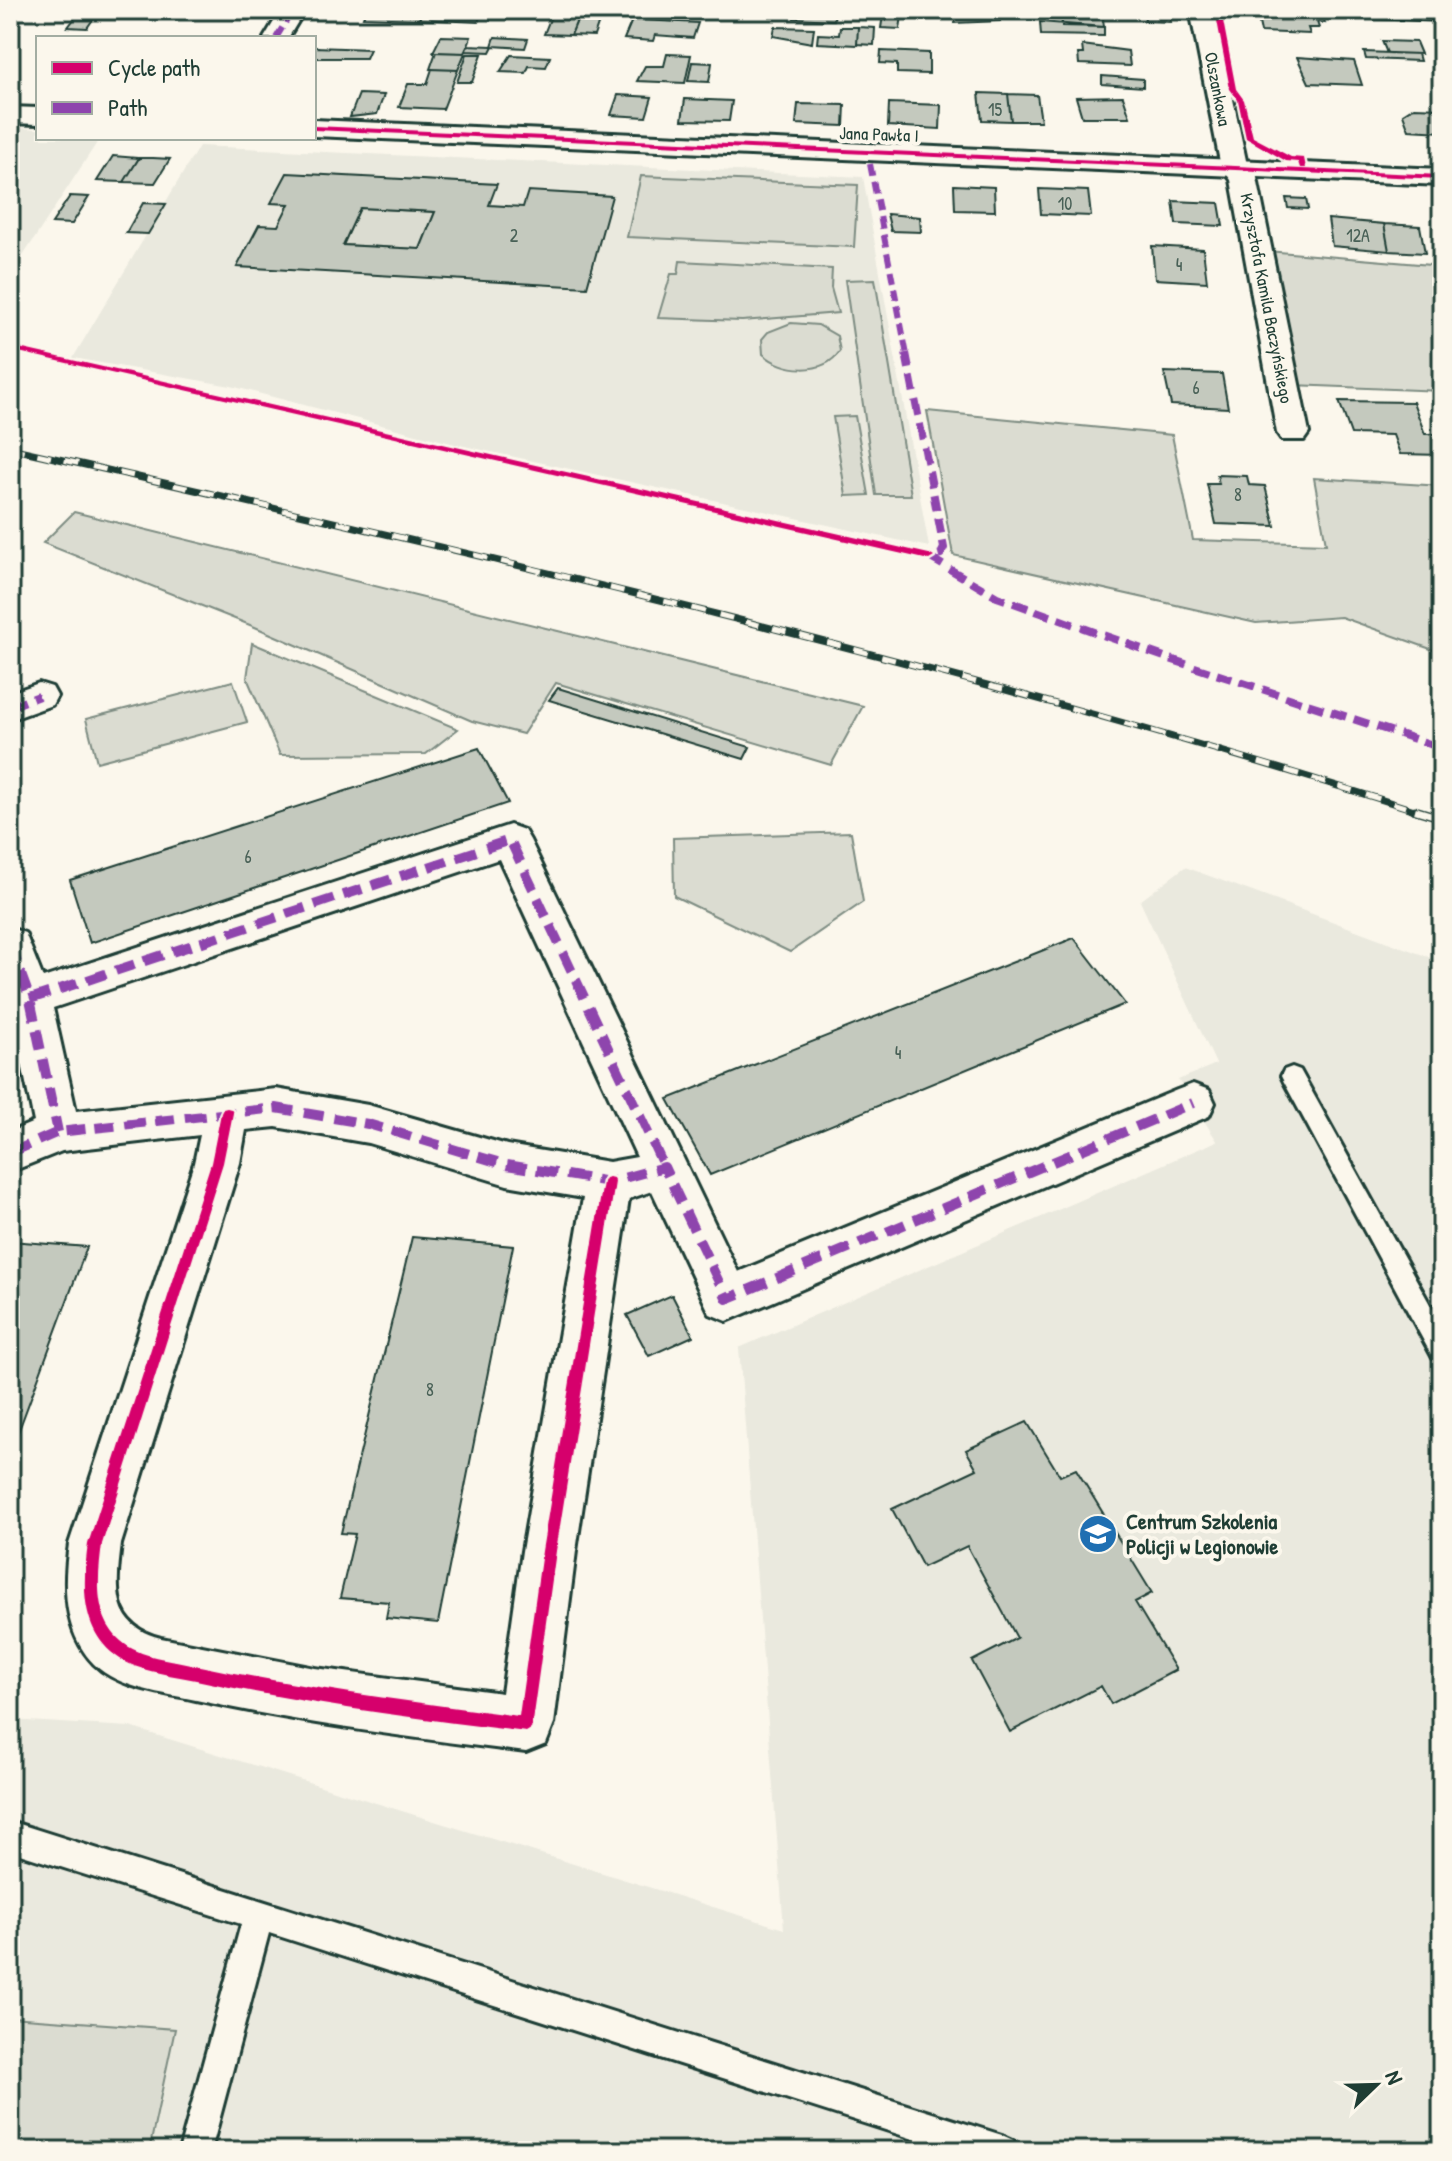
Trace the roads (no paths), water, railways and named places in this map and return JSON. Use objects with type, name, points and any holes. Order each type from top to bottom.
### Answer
[{"type":"street","points":[[277,36],[293,10]]},
{"type":"street","name":"Olszankowa","points":[[1202,10],[1234,167]]},
{"type":"street","points":[[1369,10],[1442,13]]},
{"type":"street","points":[[10,115],[36,116]]},
{"type":"street","name":"Jana Pawła I","points":[[316,128],[1442,177]]},
{"type":"street","name":"Krzysztofa Kamila Baczyńskiego","points":[[1234,167],[1244,178],[1293,433]]},
{"type":"street","points":[[30,999],[510,840],[727,1299],[1193,1103]]},
{"type":"street","points":[[10,944],[30,999],[58,1132]]},
{"type":"street","points":[[10,1153],[58,1132],[276,1108],[313,1111],[507,1165],[609,1182],[634,1178],[664,1167]]},
{"type":"street","points":[[227,1113],[217,1163],[95,1544],[90,1576],[92,1603],[101,1629],[117,1648],[151,1662],[255,1687],[526,1724],[549,1551],[609,1182]]},
{"type":"lane","points":[[1292,1076],[1442,1350]]},
{"type":"lane","points":[[10,1836],[1002,2151]]},
{"type":"lane","points":[[195,2151],[259,1914]]},
{"type":"railway","points":[[10,448],[543,571],[896,660],[1072,708],[1421,812]]},
{"type":"railway","points":[[1415,810],[1442,818]]},
{"type":"place","name":"Centrum Szkolenia Policji w Legionowie","points":[[1098,1534]]}]
